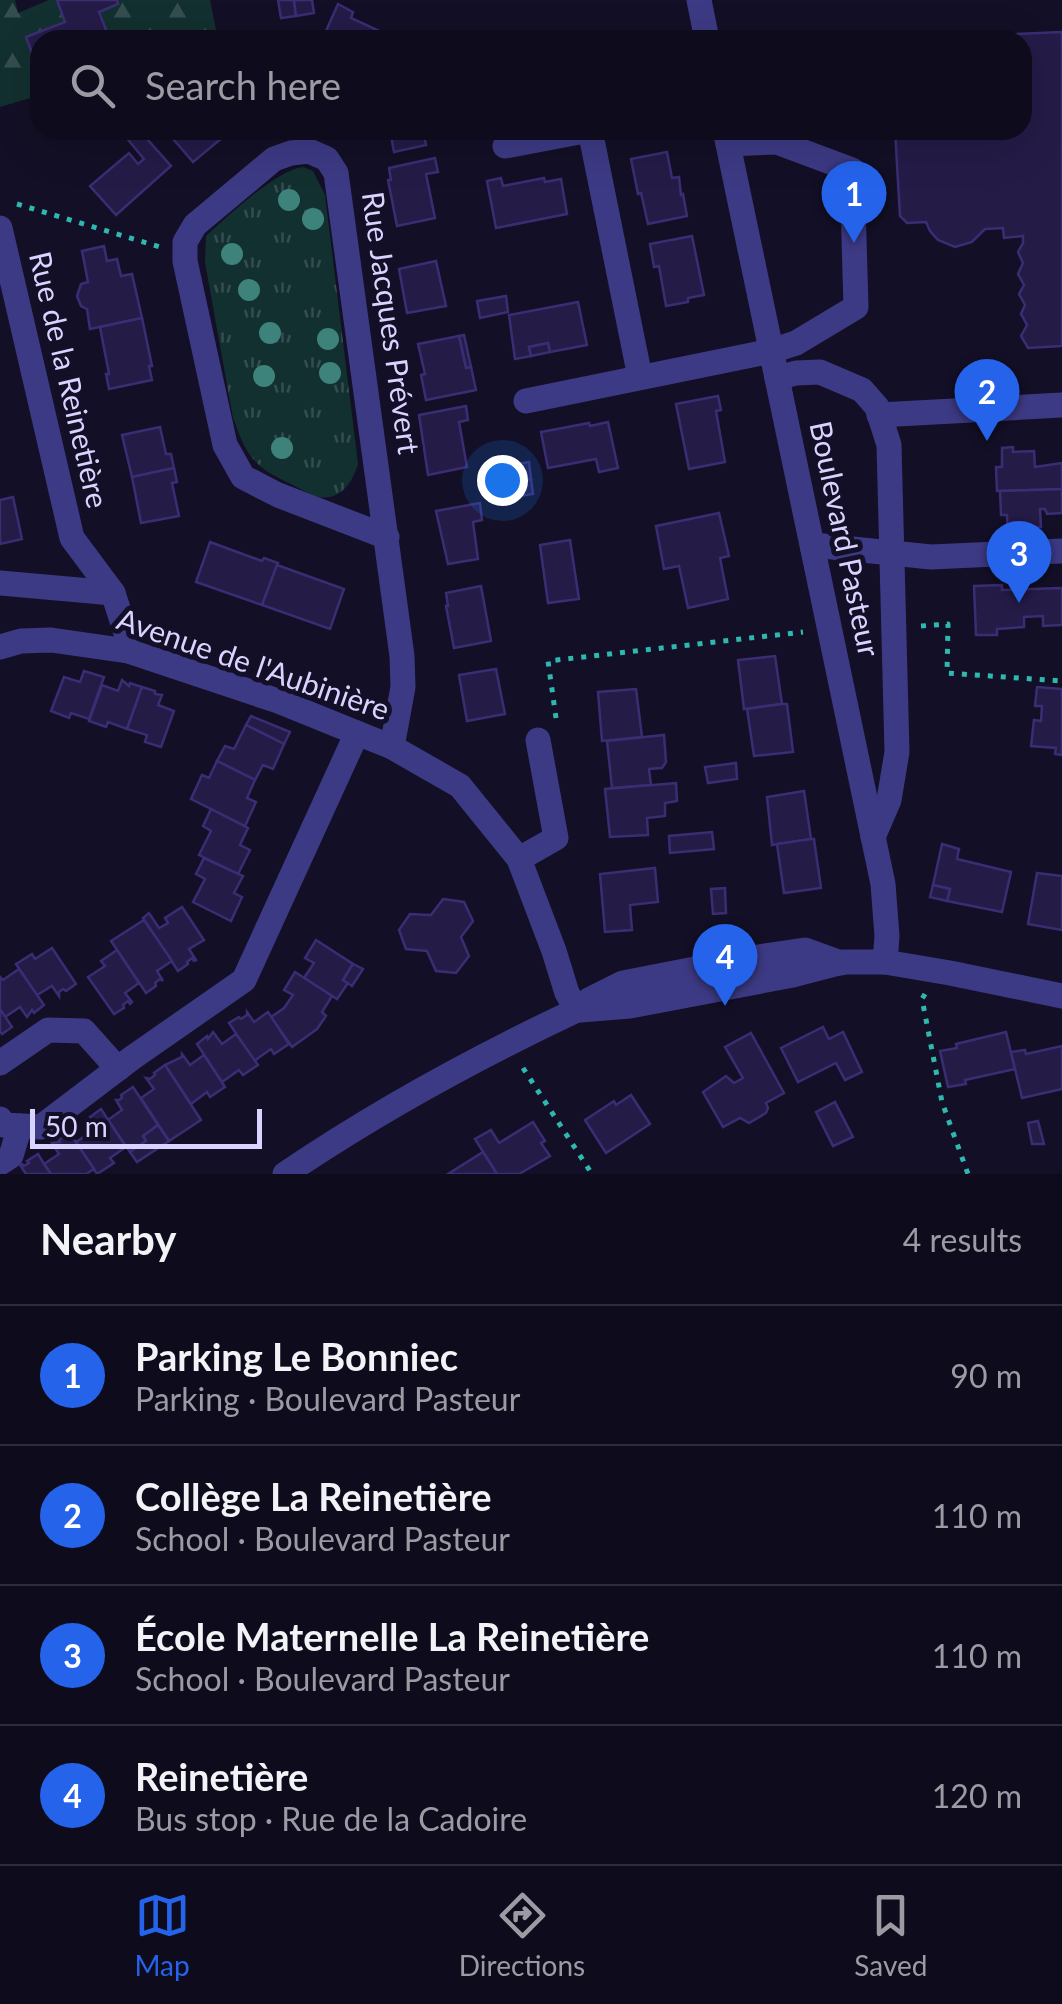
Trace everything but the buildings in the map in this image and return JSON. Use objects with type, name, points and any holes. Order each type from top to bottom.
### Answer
[{"type":"street","points":[[700,0],[705,30]]},
{"type":"street","points":[[506,146],[538,140]]},
{"type":"street","points":[[592,140],[640,378]]},
{"type":"street","name":"Boulevard Pasteur","points":[[727,140],[873,837],[884,901],[885,962]]},
{"type":"street","points":[[526,400],[771,351],[796,344],[856,308],[852,170],[776,142],[756,140]]},
{"type":"street","name":"Rue Jacques Prévert","points":[[185,252],[185,242],[195,224],[274,159],[309,150],[327,159],[336,173],[402,656],[403,686],[392,747]]},
{"type":"street","name":"Rue de la Reinetière","points":[[0,228],[72,538],[113,594],[128,651]]},
{"type":"street","points":[[185,252],[224,445],[243,477],[278,495],[387,537]]},
{"type":"street","points":[[777,378],[820,372],[862,390],[877,407],[888,445],[897,752],[889,800],[873,837]]},
{"type":"street","points":[[880,416],[1062,405]]},
{"type":"street","points":[[813,549],[823,546],[931,558],[1062,551]]},
{"type":"street","points":[[0,584],[113,594]]},
{"type":"street","name":"Avenue de l'Aubinière","points":[[0,647],[51,640],[128,651],[278,702],[392,747],[460,786],[519,860],[576,1010]]},
{"type":"street","points":[[0,1163],[11,1156],[10,1122],[41,1127],[244,980],[357,733]]},
{"type":"street","points":[[519,860],[556,838],[538,740]]},
{"type":"street","points":[[285,1174],[379,1112],[623,983],[804,950],[841,963],[885,962],[1062,996]]},
{"type":"street","points":[[0,1063],[48,1030],[84,1031],[118,1069]]},
{"type":"path","points":[[17,204],[185,252]]},
{"type":"path","points":[[894,628],[948,624],[948,673],[1062,681]]},
{"type":"path","points":[[538,740],[558,736],[548,661],[831,628]]},
{"type":"path","points":[[922,999],[942,1102],[968,1174]]},
{"type":"path","points":[[506,1044],[589,1173]]},
{"type":"green space","points":[[0,0],[15,0],[18,13],[49,0],[210,0],[216,30],[30,30],[30,98],[0,107]]},
{"type":"green space","points":[[303,167],[313,171],[325,195],[358,464],[345,488],[327,497],[311,495],[268,472],[245,446],[233,418],[205,262],[206,236],[266,185]]},
{"type":"place","name":"Parking Le Bonniec","points":[[854,243]]},
{"type":"place","name":"Collège La Reinetière","points":[[987,441]]},
{"type":"place","name":"École Maternelle La Reinetière","points":[[1019,603]]},
{"type":"place","name":"Reinetière","points":[[725,1006]]}]
